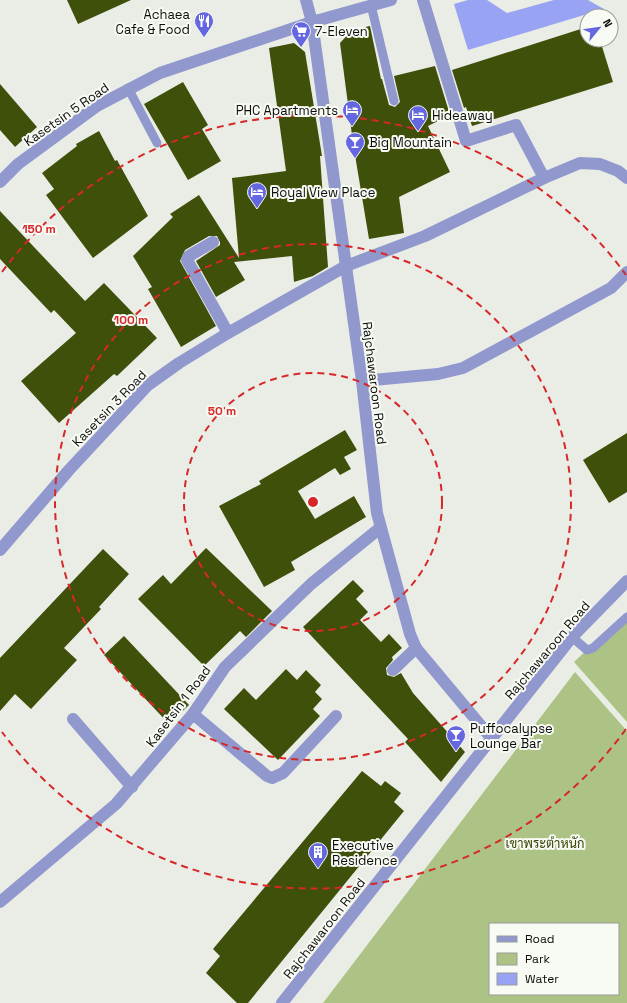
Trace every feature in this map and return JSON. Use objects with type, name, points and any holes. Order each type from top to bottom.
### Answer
[{"type":"street","name":"Rajchawaroon Road","points":[[306,0],[312,22],[362,381],[380,528],[410,634],[416,648],[492,739]]},
{"type":"street","name":"Kasetsin 5 Road","points":[[0,182],[18,164],[97,106],[128,88],[160,73],[312,22],[391,0]]},
{"type":"street","points":[[424,0],[466,141],[516,125],[544,178]]},
{"type":"street","name":"Kasetsin 3 Road","points":[[0,550],[70,470],[148,385],[179,363],[228,333],[346,266],[426,236],[544,178],[580,163],[600,164],[618,171],[627,178]]},
{"type":"street","points":[[213,242],[189,256],[187,260],[228,333]]},
{"type":"street","points":[[362,381],[438,374],[463,368],[611,288],[627,272]]},
{"type":"street","name":"Kasetsin 1 Road","points":[[0,902],[116,804],[193,714],[225,667],[312,584],[380,528]]},
{"type":"street","name":"Rajchawaroon Road","points":[[282,1003],[572,637],[627,581]]},
{"type":"street","points":[[393,670],[416,648]]},
{"type":"street","points":[[193,714],[272,778],[283,773],[336,716]]},
{"type":"street","points":[[72,719],[132,787]]},
{"type":"lane","points":[[371,5],[394,102]]},
{"type":"lane","points":[[128,88],[158,143]]},
{"type":"lane","points":[[572,637],[587,650],[593,648],[627,617]]},
{"type":"green space","points":[[627,612],[627,722],[574,662]]},
{"type":"green space","name":"เขาพระตำหนัก","points":[[575,672],[627,731],[627,1003],[323,1003]]},
{"type":"water","points":[[468,0],[487,0],[507,13],[554,0],[588,0],[602,8],[579,8],[579,17],[468,50],[454,4]]},
{"type":"building","points":[[67,0],[131,0],[78,24]]},
{"type":"building","points":[[370,26],[381,79],[389,105],[395,107],[400,102],[394,76],[435,66],[450,115],[428,126],[450,172],[399,197],[404,233],[369,239],[353,143],[340,43],[352,30]]},
{"type":"building","points":[[579,30],[579,48],[602,48],[613,82],[472,126],[466,107],[464,108],[452,70]]},
{"type":"building","points":[[294,43],[305,52],[322,156],[320,156],[328,267],[313,276],[294,282],[292,256],[234,262],[245,280],[216,297],[196,261],[220,245],[217,236],[209,236],[185,250],[180,261],[216,326],[181,347],[148,289],[152,287],[133,256],[173,217],[170,214],[199,195],[239,258],[232,178],[286,171],[269,48]]},
{"type":"building","points":[[183,82],[208,125],[202,129],[221,161],[188,180],[144,104]]},
{"type":"building","points":[[0,84],[37,127],[15,147],[0,130]]},
{"type":"building","points":[[99,131],[148,216],[93,258],[46,195],[54,189],[42,173],[77,146],[76,144]]},
{"type":"building","points":[[0,211],[85,301],[104,283],[157,338],[117,376],[114,374],[59,423],[21,381],[76,333],[54,310],[51,313],[0,259]]},
{"type":"building","points":[[345,430],[357,450],[344,457],[351,469],[340,475],[335,468],[298,491],[315,519],[354,496],[366,517],[291,562],[295,570],[264,587],[219,506],[261,484],[259,481]]},
{"type":"building","points":[[627,433],[627,492],[609,503],[583,460]]},
{"type":"building","points":[[206,548],[272,611],[246,637],[240,631],[204,666],[138,599],[163,575],[171,584]]},
{"type":"building","points":[[103,549],[129,574],[99,607],[101,609],[64,648],[77,660],[31,709],[15,694],[0,711],[0,658]]},
{"type":"building","points":[[353,580],[364,591],[356,599],[368,612],[360,620],[381,642],[389,634],[402,648],[392,657],[393,660],[386,668],[387,675],[394,677],[401,673],[413,693],[465,752],[441,782],[405,742],[408,739],[303,627]]},
{"type":"building","points":[[124,636],[189,705],[169,724],[104,655]]},
{"type":"building","points":[[286,669],[297,680],[306,670],[321,685],[315,692],[322,699],[313,709],[320,716],[278,760],[224,709],[244,688],[256,700]]},
{"type":"building","name":"Executive Residence","points":[[362,771],[381,786],[385,781],[401,793],[394,802],[404,811],[248,1003],[237,1003],[206,973],[220,956],[213,949]]},
{"type":"place","name":"Achaea Cafe & Food","points":[[204,38]]},
{"type":"place","name":"7-Eleven","points":[[301,48]]},
{"type":"place","name":"PHC Apartments","points":[[352,127]]},
{"type":"place","name":"Hideaway","points":[[418,132]]},
{"type":"place","name":"Big Mountain","points":[[355,159]]},
{"type":"place","name":"Royal View Place","points":[[257,209]]},
{"type":"place","name":"Puffocalypse Lounge Bar","points":[[456,752]]},
{"type":"place","name":"Executive Residence","points":[[318,869]]}]
